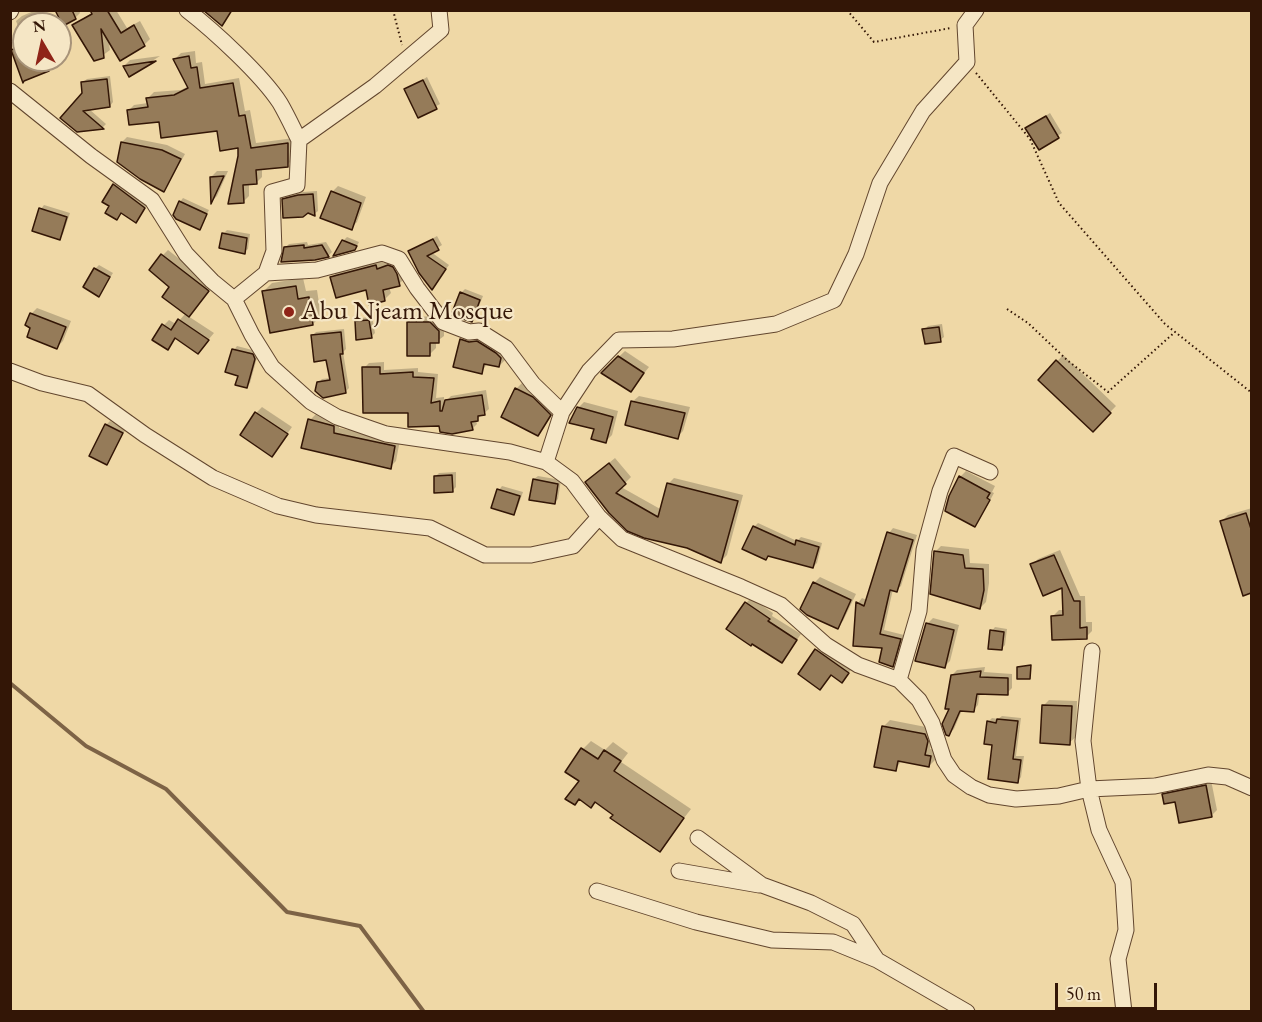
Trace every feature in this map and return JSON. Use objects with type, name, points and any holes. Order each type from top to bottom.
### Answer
[{"type":"street","points":[[187,10],[279,101],[299,140],[297,185],[272,192],[274,250],[266,273],[234,299]]},
{"type":"street","points":[[299,140],[375,86],[441,30],[439,10]]},
{"type":"street","points":[[546,462],[562,412],[589,371],[619,340],[673,339],[776,324],[834,300],[856,254],[880,183],[923,111],[967,62],[965,25],[976,10]]},
{"type":"street","points":[[10,91],[91,156],[152,200],[186,254],[212,281],[234,299],[252,335],[272,367],[311,402],[337,417],[386,434],[510,452],[546,462],[572,481],[599,517],[622,539],[781,605],[826,645],[858,665],[899,680],[919,700],[932,723],[944,760],[954,775],[971,787],[989,795],[1016,799],[1059,796],[1089,789],[1155,786],[1208,775],[1227,777],[1251,788]]},
{"type":"street","points":[[266,273],[316,270],[382,253],[399,259],[417,288],[443,322],[469,332],[479,331],[506,348],[533,384],[562,412]]},
{"type":"street","points":[[10,371],[42,383],[88,394],[145,435],[213,478],[287,508],[316,515],[430,528],[486,555],[531,555],[573,546],[599,517]]},
{"type":"street","points":[[899,680],[919,611],[924,550],[940,491],[954,456],[990,472]]},
{"type":"street","points":[[1092,651],[1083,741],[1089,789],[1099,830],[1123,882],[1126,930],[1118,959],[1124,1011]]},
{"type":"street","points":[[698,838],[762,885]]},
{"type":"street","points":[[679,871],[762,885],[811,903],[853,924],[877,960]]},
{"type":"street","points":[[597,891],[696,922],[772,940],[834,942],[877,960],[967,1011]]},
{"type":"path","points":[[393,10],[406,60]]},
{"type":"path","points":[[847,10],[874,42],[965,25]]},
{"type":"path","points":[[967,62],[1030,139],[1059,202],[1165,324],[1251,393]]},
{"type":"path","points":[[1007,309],[1028,323],[1067,360],[1108,392],[1175,332]]},
{"type":"building","points":[[55,10],[72,10],[76,19],[72,21],[72,12],[56,12]]},
{"type":"building","points":[[90,10],[107,10],[121,33],[134,25],[145,46],[120,61],[101,29],[104,58],[94,61],[72,25],[92,14]]},
{"type":"building","points":[[203,10],[232,10],[222,26]]},
{"type":"building","points":[[189,56],[191,68],[197,67],[200,88],[233,83],[239,116],[245,115],[251,148],[288,143],[288,167],[256,170],[257,184],[243,185],[244,203],[228,204],[238,148],[220,151],[217,131],[161,138],[159,122],[129,125],[127,110],[148,107],[146,98],[174,95],[188,88],[173,59]]},
{"type":"building","points":[[156,61],[129,77],[123,66]]},
{"type":"building","points":[[19,72],[46,72],[24,81],[23,83]]},
{"type":"building","points":[[107,79],[110,107],[83,111],[104,129],[77,132],[60,118],[82,93],[81,82]]},
{"type":"building","points":[[423,80],[437,109],[418,118],[404,89]]},
{"type":"building","points":[[1046,116],[1059,138],[1039,150],[1025,128]]},
{"type":"building","points":[[121,142],[162,150],[181,159],[164,192],[140,179],[117,162]]},
{"type":"building","points":[[224,176],[211,204],[210,177]]},
{"type":"building","points":[[113,184],[145,208],[136,223],[121,213],[117,220],[105,213],[109,206],[102,202]]},
{"type":"building","points":[[331,191],[361,203],[352,230],[320,218]]},
{"type":"building","points":[[313,194],[315,216],[308,213],[303,217],[283,218],[282,199]]},
{"type":"building","points":[[179,201],[207,214],[200,230],[176,219],[173,215]]},
{"type":"building","points":[[39,208],[67,217],[60,240],[32,231]]},
{"type":"building","points":[[222,233],[247,238],[245,254],[219,248]]},
{"type":"building","points":[[433,239],[439,250],[427,256],[446,269],[432,290],[419,273],[408,251]]},
{"type":"building","points":[[342,240],[357,246],[355,250],[333,256]]},
{"type":"building","points":[[304,245],[304,248],[322,245],[329,257],[281,262],[284,247]]},
{"type":"building","points":[[161,254],[209,291],[189,317],[162,297],[169,287],[149,270]]},
{"type":"building","points":[[376,265],[377,269],[388,265],[393,267],[400,286],[383,290],[385,301],[369,305],[366,290],[336,298],[330,277]]},
{"type":"building","points":[[94,268],[110,277],[99,297],[83,287]]},
{"type":"building","name":"Abu Njeam Mosque","points":[[296,286],[298,299],[309,297],[313,325],[270,333],[262,291]]},
{"type":"building","points":[[460,292],[480,300],[472,322],[451,315]]},
{"type":"building","points":[[30,313],[66,327],[57,349],[27,337],[30,328],[25,325]]},
{"type":"building","points":[[178,319],[209,340],[198,354],[175,338],[168,350],[152,340],[162,324],[171,330]]},
{"type":"building","points":[[369,320],[372,338],[356,340],[355,321]]},
{"type":"building","points":[[407,322],[430,322],[439,331],[439,343],[430,343],[430,356],[407,356]]},
{"type":"building","points":[[939,327],[941,342],[925,344],[922,329]]},
{"type":"building","points":[[341,332],[343,354],[340,354],[346,393],[323,398],[315,391],[317,382],[330,380],[326,360],[314,362],[311,335]]},
{"type":"building","points":[[460,339],[469,342],[477,341],[496,353],[501,358],[499,367],[484,364],[482,374],[453,367]]},
{"type":"building","points":[[232,349],[253,354],[255,359],[247,388],[235,385],[238,376],[225,372]]},
{"type":"building","points":[[618,356],[644,373],[631,392],[601,373]]},
{"type":"building","points":[[1056,360],[1111,413],[1093,432],[1038,380]]},
{"type":"building","points":[[362,367],[380,367],[380,374],[413,372],[413,377],[434,378],[431,403],[440,401],[440,411],[442,411],[445,400],[482,395],[485,415],[478,416],[478,421],[471,422],[473,430],[452,434],[440,432],[439,426],[408,427],[408,413],[363,413]]},
{"type":"building","points":[[515,388],[533,397],[551,415],[538,436],[501,417]]},
{"type":"building","points":[[631,401],[685,413],[678,439],[625,425]]},
{"type":"building","points":[[577,407],[613,417],[606,443],[591,439],[594,429],[569,423]]},
{"type":"building","points":[[255,412],[288,434],[272,457],[240,435]]},
{"type":"building","points":[[308,419],[334,426],[334,433],[395,446],[391,469],[301,448]]},
{"type":"building","points":[[105,424],[123,433],[107,465],[89,456]]},
{"type":"building","points":[[609,463],[626,484],[616,493],[658,517],[667,483],[738,501],[721,563],[687,548],[644,538],[627,531],[609,513],[585,482]]},
{"type":"building","points":[[452,475],[453,492],[434,493],[434,476]]},
{"type":"building","points":[[959,476],[990,493],[987,498],[990,500],[975,527],[945,511],[949,496]]},
{"type":"building","points":[[533,479],[558,484],[555,504],[529,500]]},
{"type":"building","points":[[497,489],[520,496],[514,515],[491,508]]},
{"type":"building","points":[[1246,513],[1251,529],[1251,593],[1243,596],[1220,521]]},
{"type":"building","points":[[753,526],[795,545],[796,540],[819,547],[813,568],[768,556],[766,560],[742,549]]},
{"type":"building","points":[[887,532],[913,540],[897,592],[890,590],[880,634],[901,639],[893,667],[879,662],[882,648],[853,646],[856,602],[864,606]]},
{"type":"building","points":[[934,551],[963,555],[965,568],[983,569],[984,590],[980,609],[930,594]]},
{"type":"building","points":[[1054,555],[1074,601],[1080,601],[1080,628],[1087,627],[1087,639],[1052,640],[1051,616],[1063,615],[1062,588],[1043,596],[1030,564]]},
{"type":"building","points":[[813,582],[851,600],[838,629],[807,615],[800,609]]},
{"type":"building","points":[[745,602],[797,640],[782,663],[726,629]]},
{"type":"building","points":[[926,623],[954,630],[945,668],[915,661]]},
{"type":"building","points":[[990,630],[1004,632],[1002,650],[988,649]]},
{"type":"building","points":[[815,649],[849,673],[842,683],[831,675],[820,690],[798,674]]},
{"type":"building","points":[[1031,665],[1030,679],[1017,679],[1017,667]]},
{"type":"building","points":[[981,671],[980,677],[1008,678],[1008,695],[977,694],[974,712],[960,711],[949,736],[946,735],[942,724],[949,709],[945,709],[951,675]]},
{"type":"building","points":[[1042,705],[1072,706],[1070,745],[1040,743]]},
{"type":"building","points":[[997,719],[1018,721],[1013,759],[1021,760],[1018,783],[988,779],[992,745],[984,744],[987,721],[996,723]]},
{"type":"building","points":[[882,726],[925,734],[928,741],[925,755],[931,756],[929,767],[898,761],[896,771],[874,767]]},
{"type":"building","points":[[581,748],[598,759],[604,750],[621,761],[614,771],[684,818],[660,852],[610,818],[613,815],[595,802],[591,808],[579,799],[575,805],[565,799],[579,781],[565,772]]},
{"type":"building","points":[[1206,785],[1212,817],[1179,823],[1175,802],[1164,804],[1162,794]]},
{"type":"waterway","points":[[10,683],[86,746],[166,789],[287,912],[360,926],[424,1012]]},
{"type":"place","name":"Abu Njeam Mosque","points":[[289,312]]}]
